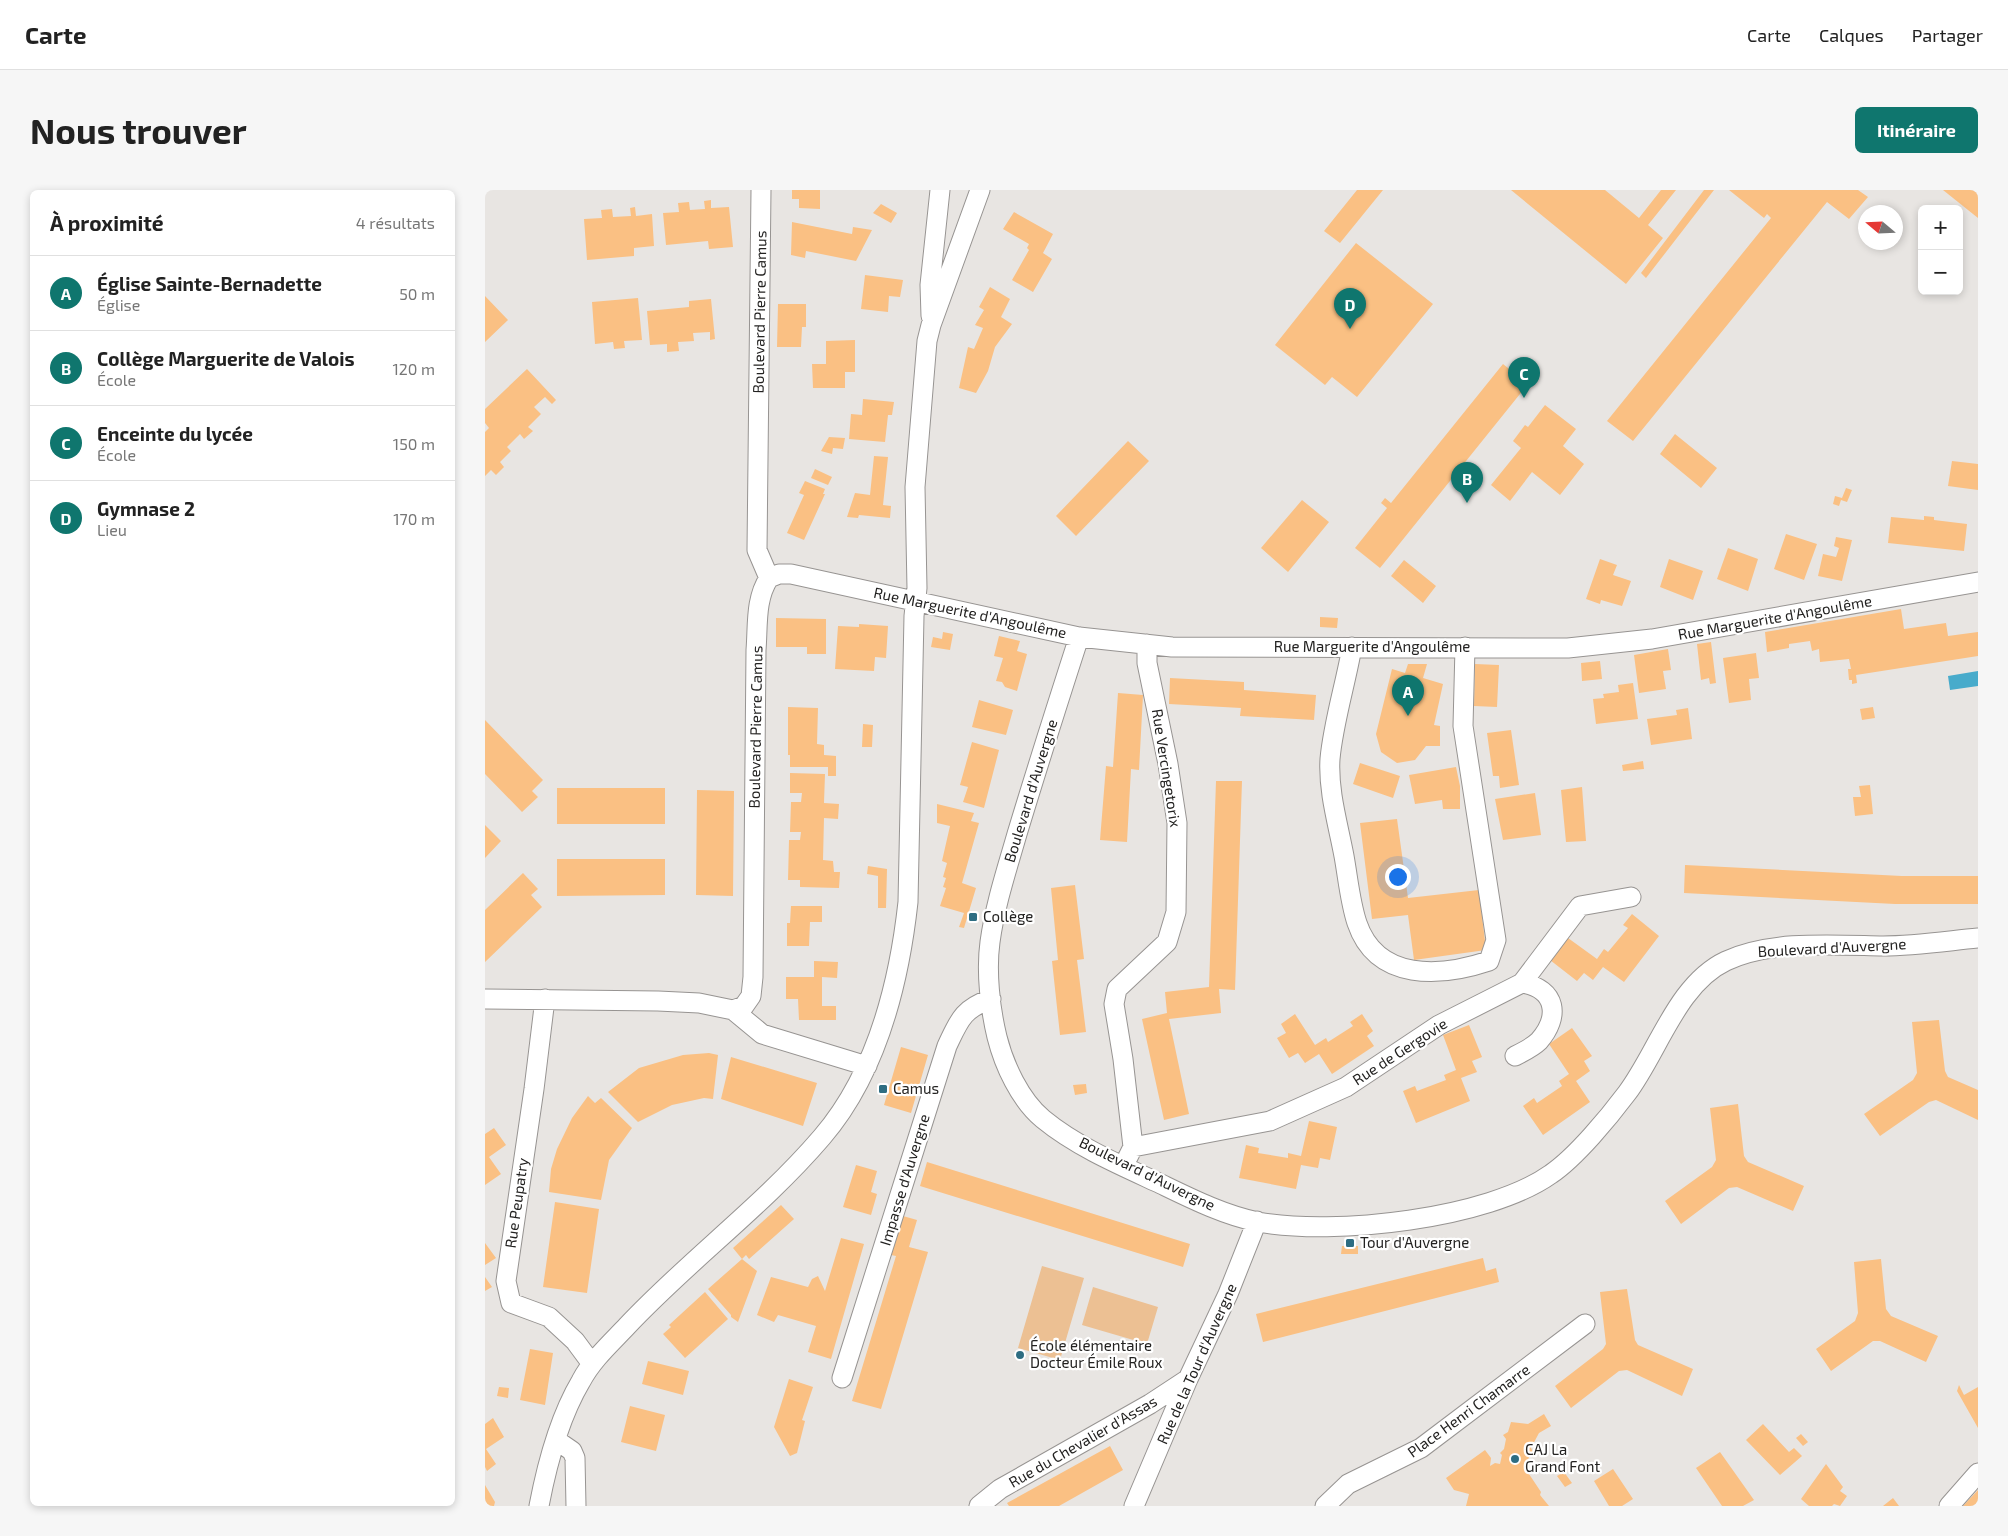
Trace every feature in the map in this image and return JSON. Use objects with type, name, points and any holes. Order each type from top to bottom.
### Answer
[{"type":"street","name":"Boulevard Pierre Camus","points":[[733,1010],[744,1006],[751,996],[753,977],[756,650],[759,600],[762,588],[769,578],[757,550],[761,190]]},
{"type":"street","points":[[931,325],[929,286],[941,190]]},
{"type":"street","points":[[539,1506],[556,1440],[581,1380],[643,1309],[767,1195],[823,1136],[847,1102],[867,1066],[877,1039],[903,948],[908,902],[915,602],[917,588],[915,486],[927,341],[931,325],[980,190]]},
{"type":"street","name":"Rue Marguerite d'Angoulême","points":[[769,578],[779,574],[791,574],[1079,637],[1172,647],[1568,648],[1652,640],[1978,582]]},
{"type":"street","name":"Boulevard d'Auvergne","points":[[1079,637],[1038,763],[1001,890],[989,945],[991,999],[997,1039],[1017,1088],[1041,1117],[1075,1141],[1124,1167],[1191,1198],[1257,1222],[1341,1226],[1402,1221],[1470,1209],[1510,1196],[1551,1174],[1577,1150],[1628,1092],[1687,993],[1701,977],[1724,961],[1754,951],[1774,948],[1843,945],[1882,946],[1978,938]]},
{"type":"street","name":"Rue Vercingetorix","points":[[1133,1147],[1123,1059],[1114,1004],[1117,989],[1167,942],[1176,912],[1177,823],[1168,764],[1147,663],[1147,644]]},
{"type":"street","points":[[1352,647],[1330,758],[1330,784],[1357,924],[1375,954],[1397,968],[1421,972],[1466,969],[1489,961],[1496,940],[1463,726],[1465,647]]},
{"type":"street","name":"Rue de Gergovie","points":[[1133,1147],[1270,1122],[1346,1087],[1439,1026],[1522,983],[1580,906],[1631,898]]},
{"type":"street","points":[[1515,1056],[1538,1042],[1550,1024],[1553,1008],[1548,996],[1535,985],[1522,983]]},
{"type":"street","points":[[485,998],[699,1003],[733,1010],[763,1034],[867,1066]]},
{"type":"street","name":"Rue Peupatry","points":[[545,999],[506,1281],[511,1303],[549,1317],[575,1341],[593,1364]]},
{"type":"street","name":"Impasse d'Auvergne","points":[[842,1378],[947,1046],[962,1015],[977,1004],[991,999]]},
{"type":"street","points":[[1124,1167],[1133,1147]]},
{"type":"street","name":"Rue de la Tour d'Auvergne","points":[[1134,1506],[1188,1378],[1228,1294],[1257,1222]]},
{"type":"street","name":"Place Henri Chamarre","points":[[1325,1506],[1348,1484],[1421,1448],[1585,1324]]},
{"type":"street","name":"Rue du Chevalier d'Assas","points":[[979,1506],[1000,1489],[1150,1404],[1188,1378]]},
{"type":"street","points":[[556,1440],[572,1451],[575,1458],[576,1506]]},
{"type":"street","points":[[1949,1506],[1978,1473]]},
{"type":"shaded area","points":[[1042,1266],[1084,1278],[1060,1360],[1018,1348]]},
{"type":"shaded area","points":[[1093,1287],[1158,1307],[1147,1344],[1082,1325]]},
{"type":"water","points":[[1978,671],[1978,686],[1950,690],[1948,676]]},
{"type":"building","points":[[792,190],[820,190],[820,209],[799,208],[799,199],[792,199]]},
{"type":"building","points":[[1357,190],[1383,190],[1340,243],[1324,231]]},
{"type":"building","points":[[1511,190],[1605,190],[1639,218],[1661,190],[1676,190],[1648,225],[1663,238],[1626,284]]},
{"type":"building","points":[[1704,190],[1714,190],[1646,278],[1641,273]]},
{"type":"building","points":[[1729,190],[1858,190],[1868,197],[1861,205],[1858,205],[1858,209],[1849,219],[1827,202],[1633,441],[1607,421],[1771,218],[1767,214],[1764,218]]},
{"type":"building","points":[[1943,190],[1978,190],[1978,218]]},
{"type":"building","points":[[711,200],[711,208],[729,207],[733,247],[709,249],[708,241],[666,245],[663,213],[679,212],[678,203],[689,202],[690,210],[705,209],[704,201]]},
{"type":"building","points":[[881,204],[897,213],[891,223],[873,213]]},
{"type":"building","points":[[635,207],[636,216],[652,214],[654,246],[634,248],[634,256],[587,260],[584,219],[602,218],[601,210],[612,209],[613,217],[631,216],[630,208]]},
{"type":"building","points":[[1014,212],[1053,234],[1043,253],[1052,259],[1033,292],[1012,280],[1029,250],[1027,248],[1029,244],[1003,229]]},
{"type":"building","points":[[792,222],[852,234],[853,227],[872,230],[856,261],[806,251],[805,258],[791,255]]},
{"type":"building","points":[[1356,243],[1433,304],[1357,397],[1332,377],[1325,385],[1275,345]]},
{"type":"building","points":[[865,275],[903,280],[900,297],[889,296],[888,312],[861,309]]},
{"type":"building","points":[[990,287],[1010,299],[1001,317],[1012,324],[995,347],[988,371],[976,393],[959,388],[968,347],[974,349],[983,328],[975,325],[984,310],[979,307]]},
{"type":"building","points":[[485,296],[508,320],[485,342]]},
{"type":"building","points":[[638,298],[642,340],[624,341],[625,348],[614,349],[613,342],[595,344],[592,302]]},
{"type":"building","points":[[711,299],[715,339],[710,340],[710,332],[693,333],[694,341],[678,342],[679,351],[667,352],[667,344],[650,345],[647,311],[689,307],[689,301]]},
{"type":"building","points":[[778,304],[806,304],[806,327],[802,327],[801,347],[777,347]]},
{"type":"building","points":[[855,340],[855,372],[845,372],[845,388],[813,388],[812,364],[826,364],[826,341]]},
{"type":"building","points":[[1503,364],[1528,384],[1380,568],[1355,548],[1387,508],[1381,503],[1385,498],[1391,503]]},
{"type":"building","points":[[527,369],[556,400],[552,404],[545,397],[534,407],[541,414],[528,427],[533,431],[524,439],[520,434],[507,447],[511,451],[500,462],[504,467],[496,475],[491,470],[485,476],[485,432],[489,428],[485,423],[485,409]]},
{"type":"building","points":[[863,399],[894,402],[892,415],[888,415],[885,442],[849,439],[851,414],[862,415]]},
{"type":"building","points":[[1545,405],[1576,429],[1563,446],[1584,464],[1560,495],[1532,472],[1510,501],[1491,485],[1521,448],[1513,441],[1525,425],[1528,427]]},
{"type":"building","points":[[1675,434],[1717,468],[1701,488],[1660,454]]},
{"type":"building","points":[[829,437],[845,438],[843,449],[833,448],[832,454],[821,451]]},
{"type":"building","points":[[1128,441],[1149,461],[1076,536],[1056,516]]},
{"type":"building","points":[[874,456],[888,457],[883,505],[891,506],[890,518],[859,515],[858,518],[847,517],[855,493],[870,495]]},
{"type":"building","points":[[1952,461],[1978,464],[1978,490],[1948,486]]},
{"type":"building","points":[[815,469],[832,477],[828,485],[811,478]]},
{"type":"building","points":[[805,481],[825,489],[823,494],[825,494],[804,540],[787,533],[804,495],[799,493]]},
{"type":"building","points":[[1846,488],[1852,490],[1847,502],[1841,500],[1839,506],[1833,504],[1835,496],[1842,498]]},
{"type":"building","points":[[1302,500],[1329,522],[1288,572],[1261,548]]},
{"type":"building","points":[[1924,516],[1934,517],[1934,520],[1967,524],[1964,551],[1888,543],[1891,517],[1924,520]]},
{"type":"building","points":[[1786,534],[1817,544],[1804,580],[1774,569]]},
{"type":"building","points":[[1836,537],[1852,540],[1842,581],[1818,576],[1823,554],[1836,557],[1839,548],[1834,546]]},
{"type":"building","points":[[1728,548],[1758,559],[1748,591],[1717,579]]},
{"type":"building","points":[[1600,559],[1617,565],[1613,575],[1631,581],[1622,606],[1601,600],[1600,604],[1586,599]]},
{"type":"building","points":[[1669,559],[1703,571],[1693,600],[1660,587]]},
{"type":"building","points":[[1404,560],[1436,586],[1423,603],[1391,576]]},
{"type":"building","points":[[1901,609],[1904,629],[1946,623],[1948,636],[1978,632],[1978,656],[1856,675],[1857,683],[1852,684],[1852,680],[1849,680],[1848,669],[1851,669],[1849,659],[1820,662],[1819,649],[1812,651],[1810,641],[1789,644],[1789,648],[1767,652],[1765,632]]},
{"type":"building","points":[[1320,617],[1338,618],[1337,628],[1320,627]]},
{"type":"building","points":[[776,618],[826,619],[826,654],[807,654],[807,647],[776,647]]},
{"type":"building","points":[[859,624],[888,626],[886,658],[875,657],[874,671],[835,669],[838,626],[859,627]]},
{"type":"building","points":[[943,632],[953,634],[950,650],[931,647],[933,637],[942,639]]},
{"type":"building","points":[[999,636],[1020,641],[1017,651],[1027,654],[1017,691],[1005,687],[1002,682],[996,681],[1003,658],[994,656]]},
{"type":"building","points":[[1711,642],[1716,683],[1710,684],[1709,678],[1701,680],[1697,644]]},
{"type":"building","points":[[1668,649],[1671,670],[1663,671],[1666,689],[1639,693],[1634,655]]},
{"type":"building","points":[[1756,653],[1759,678],[1749,679],[1751,700],[1729,703],[1723,658]]},
{"type":"building","points":[[1600,661],[1602,679],[1582,681],[1581,663]]},
{"type":"building","points":[[1408,664],[1427,664],[1423,678],[1443,684],[1434,725],[1440,726],[1440,746],[1426,746],[1415,760],[1397,763],[1381,752],[1376,734],[1392,669],[1405,673]]},
{"type":"building","points":[[1475,664],[1499,665],[1497,707],[1474,706]]},
{"type":"building","points":[[1170,678],[1244,682],[1244,690],[1316,695],[1314,720],[1240,716],[1241,708],[1169,704]]},
{"type":"building","points":[[1633,683],[1638,719],[1596,724],[1593,699],[1604,698],[1603,694],[1619,692],[1618,685]]},
{"type":"building","points":[[1118,693],[1143,695],[1139,770],[1131,769],[1127,842],[1100,840],[1106,766],[1113,767]]},
{"type":"building","points":[[979,700],[1013,710],[1006,735],[972,727]]},
{"type":"building","points":[[788,707],[818,708],[817,744],[824,745],[824,755],[836,756],[836,776],[828,776],[828,767],[790,767],[790,755],[788,755]]},
{"type":"building","points":[[1873,707],[1875,718],[1862,720],[1860,709]]},
{"type":"building","points":[[1688,708],[1692,739],[1651,745],[1647,719],[1677,715],[1676,710]]},
{"type":"building","points":[[485,720],[543,780],[532,791],[538,797],[522,812],[485,774]]},
{"type":"building","points":[[863,724],[873,725],[872,747],[862,747]]},
{"type":"building","points":[[1511,730],[1519,785],[1500,788],[1499,776],[1493,776],[1487,733]]},
{"type":"building","points":[[972,742],[999,750],[984,808],[963,802],[968,787],[960,785]]},
{"type":"building","points":[[1643,761],[1644,769],[1623,771],[1622,765]]},
{"type":"building","points":[[1360,763],[1400,776],[1393,798],[1353,784]]},
{"type":"building","points":[[1456,767],[1460,786],[1460,809],[1443,809],[1442,800],[1415,804],[1409,775]]},
{"type":"building","points":[[790,773],[825,774],[824,803],[839,804],[838,819],[824,818],[823,860],[833,861],[834,872],[840,872],[839,888],[800,887],[800,880],[788,880],[789,840],[800,840],[801,832],[790,832],[791,802],[801,802],[802,793],[790,793]]},
{"type":"building","points":[[1216,781],[1242,781],[1235,990],[1219,989],[1221,1013],[1169,1019],[1189,1114],[1164,1120],[1142,1019],[1167,1013],[1165,992],[1209,987]]},
{"type":"building","points":[[1870,785],[1873,814],[1855,816],[1853,797],[1861,797],[1859,786]]},
{"type":"building","points":[[1582,787],[1586,841],[1566,842],[1561,790]]},
{"type":"building","points":[[557,788],[665,788],[665,824],[557,824]]},
{"type":"building","points":[[697,790],[734,791],[733,896],[696,895]]},
{"type":"building","points":[[1535,793],[1541,835],[1503,840],[1495,799]]},
{"type":"building","points":[[937,804],[974,813],[971,821],[979,823],[962,883],[976,888],[964,928],[959,927],[964,913],[940,906],[946,888],[943,887],[946,878],[943,877],[947,863],[942,861],[950,826],[937,823]]},
{"type":"building","points":[[1397,819],[1408,898],[1479,890],[1486,950],[1414,960],[1408,915],[1372,919],[1360,823]]},
{"type":"building","points":[[485,825],[501,841],[485,858]]},
{"type":"building","points":[[557,859],[665,859],[665,895],[557,896]]},
{"type":"building","points":[[1685,865],[1902,876],[1978,876],[1978,904],[1895,904],[1684,893]]},
{"type":"building","points":[[868,866],[887,869],[886,908],[878,908],[878,876],[867,874]]},
{"type":"building","points":[[523,873],[538,889],[531,895],[542,907],[485,962],[485,910]]},
{"type":"building","points":[[1075,885],[1084,959],[1077,960],[1086,1032],[1060,1035],[1052,961],[1058,960],[1051,888]]},
{"type":"building","points":[[791,906],[822,906],[822,922],[810,922],[809,946],[787,946],[787,923],[790,923]]},
{"type":"building","points":[[1632,914],[1659,936],[1624,982],[1603,967],[1593,980],[1584,973],[1577,981],[1550,960],[1568,938],[1597,959],[1604,949],[1608,952],[1628,928],[1623,925]]},
{"type":"building","points":[[814,961],[838,962],[837,978],[822,977],[822,1006],[836,1006],[836,1020],[799,1020],[798,999],[786,999],[786,977],[814,977]]},
{"type":"building","points":[[1295,1014],[1315,1045],[1326,1038],[1328,1042],[1353,1026],[1350,1022],[1362,1014],[1373,1031],[1367,1036],[1374,1046],[1332,1074],[1319,1054],[1305,1063],[1298,1053],[1289,1058],[1277,1038],[1286,1033],[1281,1024]]},
{"type":"building","points":[[1939,1020],[1945,1071],[1948,1077],[1978,1090],[1978,1120],[1936,1100],[1929,1102],[1880,1136],[1864,1114],[1913,1080],[1917,1073],[1912,1022]]},
{"type":"building","points":[[1469,1025],[1482,1057],[1472,1061],[1477,1072],[1461,1078],[1470,1101],[1416,1123],[1403,1091],[1415,1086],[1417,1091],[1446,1080],[1444,1075],[1456,1070],[1443,1035]]},
{"type":"building","points":[[1572,1028],[1592,1056],[1584,1061],[1590,1071],[1576,1081],[1590,1102],[1543,1135],[1523,1106],[1534,1098],[1537,1103],[1562,1086],[1559,1081],[1569,1074],[1549,1044]]},
{"type":"building","points":[[901,1047],[928,1055],[911,1113],[884,1105]]},
{"type":"building","points":[[709,1053],[718,1055],[713,1099],[704,1098],[672,1105],[638,1122],[608,1092],[639,1068],[683,1055]]},
{"type":"building","points":[[731,1057],[817,1083],[803,1126],[721,1099]]},
{"type":"building","points":[[1086,1084],[1087,1093],[1075,1095],[1073,1085]]},
{"type":"building","points":[[588,1096],[595,1103],[601,1098],[632,1128],[609,1160],[601,1200],[549,1192],[551,1169],[557,1149],[572,1118]]},
{"type":"building","points":[[1738,1104],[1744,1156],[1748,1162],[1804,1186],[1793,1211],[1737,1187],[1729,1188],[1681,1224],[1665,1201],[1712,1167],[1716,1160],[1710,1108]]},
{"type":"building","points":[[1309,1121],[1337,1127],[1330,1160],[1320,1158],[1318,1168],[1301,1165],[1296,1189],[1239,1178],[1246,1145],[1259,1148],[1258,1153],[1288,1158],[1288,1153],[1301,1156]]},
{"type":"building","points":[[494,1128],[506,1145],[489,1157],[501,1174],[485,1185],[485,1134]]},
{"type":"building","points":[[927,1162],[1190,1244],[1183,1267],[920,1186]]},
{"type":"building","points":[[856,1165],[877,1171],[871,1192],[877,1194],[871,1215],[843,1207]]},
{"type":"building","points":[[555,1202],[599,1209],[587,1293],[543,1287]]},
{"type":"building","points":[[781,1205],[794,1219],[749,1259],[746,1255],[742,1259],[733,1248]]},
{"type":"building","points":[[903,1216],[917,1220],[909,1247],[928,1252],[881,1409],[852,1401],[896,1256],[891,1255]]},
{"type":"building","points":[[841,1238],[864,1244],[831,1359],[808,1352],[816,1326],[778,1315],[774,1322],[757,1315],[771,1277],[808,1287],[812,1279],[818,1276],[825,1291]]},
{"type":"building","points":[[485,1243],[496,1258],[485,1265]]},
{"type":"building","points":[[1342,1246],[1358,1246],[1358,1254],[1341,1254]]},
{"type":"building","points":[[1483,1258],[1486,1271],[1496,1268],[1499,1282],[1263,1342],[1256,1314]]},
{"type":"building","points":[[742,1259],[757,1271],[738,1322],[731,1317],[708,1289]]},
{"type":"building","points":[[1881,1259],[1886,1309],[1891,1316],[1938,1336],[1926,1362],[1880,1341],[1873,1341],[1831,1371],[1816,1349],[1855,1321],[1858,1313],[1854,1262]]},
{"type":"building","points":[[485,1277],[492,1287],[485,1291]]},
{"type":"building","points":[[1627,1289],[1635,1340],[1638,1345],[1693,1369],[1682,1396],[1627,1370],[1619,1371],[1571,1408],[1555,1386],[1603,1349],[1606,1344],[1600,1292]]},
{"type":"building","points":[[705,1292],[728,1319],[685,1358],[663,1334],[671,1327],[669,1325]]},
{"type":"building","points":[[530,1349],[553,1353],[545,1405],[520,1400]]},
{"type":"building","points":[[648,1361],[689,1371],[683,1395],[642,1384]]},
{"type":"building","points":[[789,1379],[813,1387],[802,1420],[805,1421],[797,1453],[790,1456],[774,1427]]},
{"type":"building","points":[[1959,1385],[1964,1395],[1978,1387],[1978,1428],[1957,1391]]},
{"type":"building","points":[[499,1387],[509,1388],[508,1398],[497,1396]]},
{"type":"building","points":[[630,1406],[665,1415],[656,1451],[621,1442]]},
{"type":"building","name":"CAJ La Grand Font","points":[[1544,1414],[1551,1426],[1539,1433],[1531,1448],[1534,1454],[1529,1457],[1525,1468],[1541,1492],[1540,1495],[1549,1506],[1466,1506],[1469,1494],[1454,1490],[1446,1478],[1485,1450],[1491,1458],[1490,1466],[1495,1463],[1500,1464],[1502,1455],[1500,1453],[1504,1449],[1506,1439],[1503,1435],[1508,1432],[1511,1422],[1528,1424]]},
{"type":"building","points":[[493,1418],[504,1437],[486,1449],[496,1464],[487,1471],[485,1467],[485,1424]]},
{"type":"building","points":[[1763,1424],[1789,1452],[1794,1448],[1802,1456],[1780,1475],[1746,1440]]},
{"type":"building","points":[[1801,1434],[1808,1442],[1803,1446],[1796,1438]]},
{"type":"building","points":[[1110,1446],[1123,1470],[1059,1506],[1009,1506],[1007,1503]]},
{"type":"building","points":[[1720,1452],[1754,1500],[1743,1506],[1722,1506],[1696,1468]]},
{"type":"building","points":[[1560,1462],[1563,1467],[1556,1473],[1552,1467]]},
{"type":"building","points":[[1826,1464],[1843,1487],[1840,1491],[1847,1496],[1840,1506],[1834,1504],[1832,1506],[1809,1506],[1801,1499]]},
{"type":"building","points":[[1613,1469],[1633,1499],[1622,1506],[1609,1506],[1594,1481]]},
{"type":"building","points":[[1564,1472],[1572,1483],[1565,1487],[1557,1476]]},
{"type":"building","points":[[485,1485],[495,1502],[494,1506],[485,1506]]},
{"type":"building","points":[[1978,1490],[1978,1506],[1963,1506]]},
{"type":"building","points":[[1893,1498],[1899,1506],[1883,1506]]},
{"type":"place","name":"Gymnase 2","points":[[1350,329]]},
{"type":"place","name":"Enceinte du lycée","points":[[1524,398]]},
{"type":"place","name":"Collège Marguerite de Valois","points":[[1467,503]]},
{"type":"place","name":"Église Sainte-Bernadette","points":[[1408,716]]},
{"type":"place","name":"Collège","points":[[973,917]]},
{"type":"place","name":"Camus","points":[[883,1089]]},
{"type":"place","name":"Tour d'Auvergne","points":[[1350,1243]]},
{"type":"place","name":"École élémentaire Docteur Émile Roux","points":[[1020,1355]]},
{"type":"place","name":"CAJ La Grand Font","points":[[1515,1459]]}]
